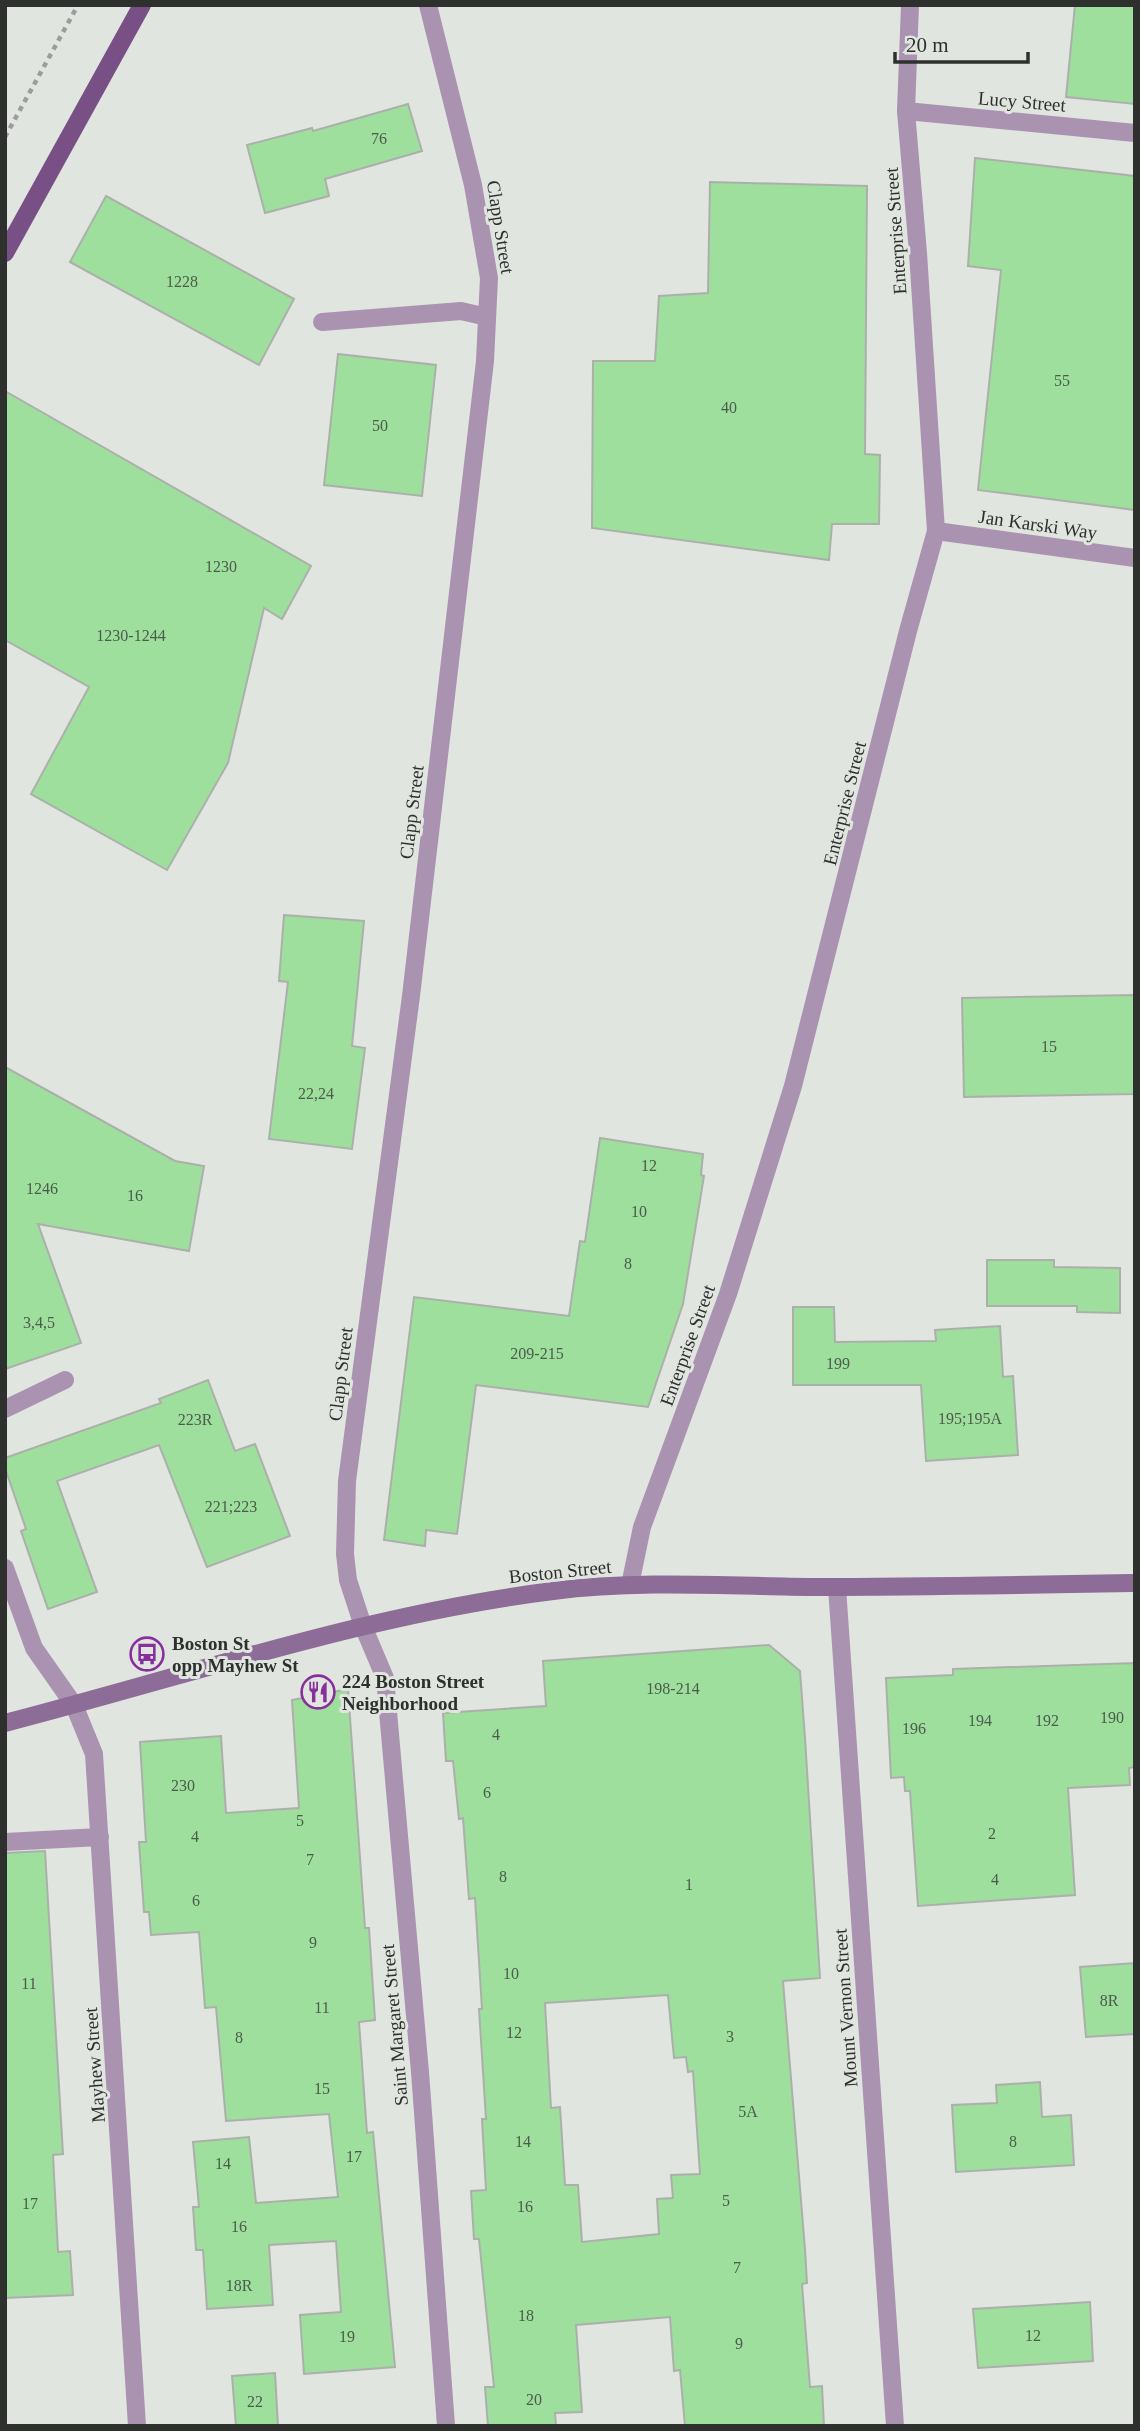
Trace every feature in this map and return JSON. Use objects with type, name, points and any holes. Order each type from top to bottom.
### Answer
[{"type":"main road","points":[[5,253],[142,5]]},
{"type":"main road","name":"Boston Street","points":[[5,1723],[363,1626],[555,1590],[630,1585],[837,1587],[1135,1583]]},
{"type":"street","name":"Clapp Street","points":[[363,1626],[351,1593],[345,1555],[347,1481],[411,996],[485,361],[489,278],[473,185],[428,5]]},
{"type":"street","name":"Enterprise Street","points":[[630,1585],[642,1527],[728,1294],[793,1086],[908,631],[936,531],[906,111],[910,5]]},
{"type":"street","name":"Lucy Street","points":[[906,111],[1135,132]]},
{"type":"street","points":[[322,322],[461,311],[487,317]]},
{"type":"street","name":"Jan Karski Way","points":[[936,531],[1135,558]]},
{"type":"street","points":[[5,1409],[65,1380]]},
{"type":"street","name":"Mayhew Street","points":[[5,1568],[34,1648],[74,1705],[94,1754],[137,2426]]},
{"type":"street","name":"Mount Vernon Street","points":[[837,1587],[895,2426]]},
{"type":"street","name":"Saint Margaret Street","points":[[363,1626],[385,1678],[420,2072],[446,2426]]},
{"type":"street","points":[[5,1842],[100,1837]]},
{"type":"path","points":[[5,137],[78,5]]},
{"type":"building","points":[[1075,5],[1135,5],[1135,104],[1066,97]]},
{"type":"building","points":[[408,104],[422,151],[325,179],[329,196],[265,213],[247,145],[312,128],[313,131]]},
{"type":"building","points":[[975,158],[1135,176],[1135,510],[978,490],[1001,270],[968,266]]},
{"type":"building","points":[[710,182],[867,186],[865,454],[880,455],[879,524],[832,524],[829,560],[592,528],[593,361],[655,361],[659,296],[708,293]]},
{"type":"building","points":[[106,196],[294,299],[259,365],[70,262]]},
{"type":"building","points":[[338,354],[436,365],[422,496],[324,485]]},
{"type":"building","points":[[5,391],[311,566],[282,619],[264,608],[228,763],[167,870],[31,794],[89,687],[5,640]]},
{"type":"building","points":[[284,915],[364,921],[352,1046],[365,1048],[352,1149],[269,1139],[288,982],[279,981]]},
{"type":"building","points":[[1135,995],[1135,1094],[964,1097],[962,998]]},
{"type":"building","points":[[5,1067],[175,1161],[204,1166],[189,1251],[38,1224],[81,1343],[5,1369]]},
{"type":"building","points":[[600,1138],[703,1154],[701,1175],[704,1176],[683,1304],[648,1407],[476,1385],[457,1534],[426,1530],[425,1546],[384,1540],[414,1297],[569,1316],[580,1241],[585,1242]]},
{"type":"building","points":[[987,1260],[1054,1260],[1054,1267],[1120,1268],[1120,1313],[1077,1312],[1077,1306],[987,1306]]},
{"type":"building","points":[[793,1307],[834,1307],[835,1342],[936,1341],[935,1330],[1000,1326],[1003,1377],[1013,1376],[1018,1455],[926,1461],[921,1385],[793,1385]]},
{"type":"building","points":[[208,1380],[235,1451],[255,1444],[290,1536],[207,1567],[159,1445],[57,1481],[97,1592],[48,1609],[21,1531],[26,1529],[5,1468],[5,1458],[161,1403],[159,1399]]},
{"type":"building","points":[[769,1645],[800,1671],[820,1978],[783,1981],[805,2249],[807,2283],[802,2284],[810,2387],[822,2386],[824,2426],[685,2426],[680,2370],[674,2371],[670,2317],[576,2325],[582,2412],[555,2413],[556,2426],[488,2426],[485,2387],[494,2387],[479,2239],[474,2239],[471,2191],[486,2190],[482,2119],[486,2119],[479,2009],[482,2009],[475,1898],[469,1899],[463,1818],[459,1819],[453,1761],[446,1761],[443,1713],[546,1706],[543,1661]],"holes":[[[668,1995],[674,2058],[686,2057],[688,2072],[693,2071],[700,2174],[671,2175],[673,2198],[657,2199],[659,2234],[582,2242],[578,2185],[565,2185],[560,2107],[551,2108],[545,2003]]]},
{"type":"building","points":[[1135,1663],[1135,1767],[1129,1768],[1130,1785],[1068,1788],[1075,1895],[918,1906],[910,1791],[905,1791],[904,1777],[891,1778],[886,1678],[953,1675],[953,1669]]},
{"type":"building","points":[[348,1689],[365,1928],[369,1928],[375,2020],[359,2022],[367,2133],[373,2132],[395,2367],[304,2374],[300,2315],[341,2312],[336,2241],[269,2245],[273,2305],[207,2309],[203,2250],[196,2250],[193,2207],[199,2207],[193,2142],[249,2137],[256,2203],[338,2197],[329,2114],[226,2121],[216,2007],[205,2008],[199,1932],[151,1935],[149,1912],[144,1912],[139,1842],[146,1842],[140,1742],[221,1736],[226,1813],[299,1808],[292,1700]]},
{"type":"building","points":[[45,1851],[63,2154],[53,2155],[58,2252],[70,2251],[73,2295],[5,2298],[5,1853]]},
{"type":"building","points":[[1135,1963],[1135,2034],[1086,2037],[1080,1967]]},
{"type":"building","points":[[1040,2082],[1042,2117],[1071,2115],[1074,2165],[956,2172],[952,2105],[997,2103],[996,2085]]},
{"type":"building","points":[[1090,2302],[1093,2361],[978,2368],[973,2309]]},
{"type":"building","points":[[275,2373],[278,2426],[236,2426],[232,2376]]},
{"type":"place","name":"Boston St opp Mayhew St","points":[[147,1654]]},
{"type":"place","name":"224 Boston Street Neighborhood","points":[[318,1692]]}]
